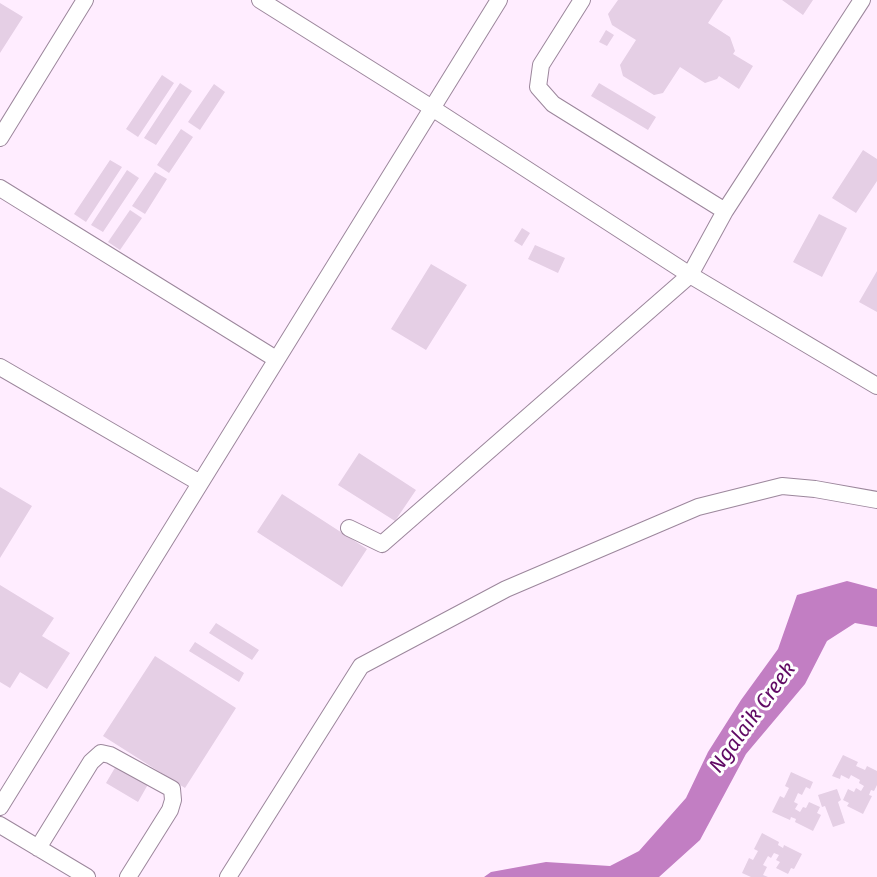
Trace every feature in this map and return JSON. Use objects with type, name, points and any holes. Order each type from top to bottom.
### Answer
[{"type":"street","points":[[0,138],[85,0]]},
{"type":"street","points":[[260,0],[690,275],[877,386]]},
{"type":"street","points":[[0,807],[499,0]]},
{"type":"street","points":[[582,0],[541,65],[538,87],[552,104],[725,211]]},
{"type":"street","points":[[348,528],[382,544],[690,275],[725,211],[856,2]]},
{"type":"street","points":[[0,188],[276,359]]},
{"type":"street","points":[[0,367],[200,483]]},
{"type":"street","points":[[228,877],[361,666],[506,589],[698,507],[782,486],[877,500]]},
{"type":"street","points":[[37,848],[91,762],[101,753],[110,755],[172,789],[170,810],[128,877]]},
{"type":"street","points":[[0,825],[87,877]]},
{"type":"water","name":"Ngalaik Creek","points":[[847,581],[877,589],[877,627],[855,623],[827,641],[805,684],[746,754],[700,840],[659,877],[484,877],[491,872],[546,862],[610,866],[639,851],[686,798],[708,752],[778,649],[797,595]]},
{"type":"building","points":[[618,0],[723,0],[708,23],[730,37],[735,51],[733,54],[753,66],[739,89],[719,76],[705,83],[680,67],[663,93],[654,95],[623,76],[620,65],[636,40],[612,25],[608,14]]},
{"type":"building","points":[[782,0],[813,0],[803,15]]},
{"type":"building","points":[[0,3],[23,17],[0,53]]},
{"type":"building","points":[[606,30],[614,35],[607,46],[599,42]]},
{"type":"building","points":[[162,75],[174,83],[138,137],[126,129]]},
{"type":"building","points":[[180,83],[192,91],[156,145],[144,138]]},
{"type":"building","points":[[599,83],[656,117],[648,130],[591,96]]},
{"type":"building","points":[[214,84],[225,92],[200,130],[188,122]]},
{"type":"building","points":[[181,129],[193,137],[169,173],[157,165]]},
{"type":"building","points":[[863,150],[877,159],[877,181],[856,213],[832,198]]},
{"type":"building","points":[[110,160],[122,167],[86,222],[74,214]]},
{"type":"building","points":[[127,170],[139,178],[103,232],[91,225]]},
{"type":"building","points":[[155,172],[167,179],[145,214],[132,206]]},
{"type":"building","points":[[130,210],[142,218],[120,250],[108,242]]},
{"type":"building","points":[[819,214],[847,228],[822,277],[793,262]]},
{"type":"building","points":[[522,228],[530,233],[522,246],[514,241]]},
{"type":"building","points":[[535,245],[565,258],[558,273],[528,259]]},
{"type":"building","points":[[431,264],[467,285],[426,350],[391,329]]},
{"type":"building","points":[[877,271],[877,312],[859,302]]},
{"type":"building","points":[[359,453],[416,490],[395,521],[338,485]]},
{"type":"building","points":[[0,487],[32,506],[0,558]]},
{"type":"building","points":[[282,494],[367,549],[342,587],[257,532]]},
{"type":"building","points":[[0,585],[54,618],[42,636],[70,653],[47,689],[20,672],[10,688],[0,682]]},
{"type":"building","points":[[216,623],[259,650],[252,660],[209,633]]},
{"type":"building","points":[[195,642],[244,673],[239,682],[189,651]]},
{"type":"building","points":[[155,656],[236,708],[185,788],[103,736]]},
{"type":"building","points":[[123,754],[155,772],[138,802],[106,783]]},
{"type":"building","points":[[843,755],[858,762],[856,766],[865,770],[867,766],[877,771],[877,785],[874,791],[871,790],[869,795],[872,796],[863,814],[847,806],[849,803],[843,800],[848,789],[854,792],[856,788],[861,791],[864,786],[859,783],[860,780],[851,775],[849,779],[841,775],[840,779],[832,776]]},
{"type":"building","points":[[791,772],[813,782],[810,789],[806,787],[802,795],[798,793],[794,802],[798,804],[795,809],[800,812],[809,802],[820,807],[817,813],[821,815],[813,831],[795,822],[796,819],[791,817],[790,820],[772,812],[780,796],[784,798],[789,788],[785,786]]},
{"type":"building","points":[[837,789],[845,823],[833,827],[818,795]]},
{"type":"building","points":[[762,833],[779,842],[778,845],[783,848],[784,845],[802,854],[788,874],[776,868],[780,862],[776,860],[779,855],[774,853],[771,858],[768,856],[763,865],[767,867],[763,875],[768,877],[751,877],[742,873],[749,858],[753,860],[758,851],[754,849]]}]
